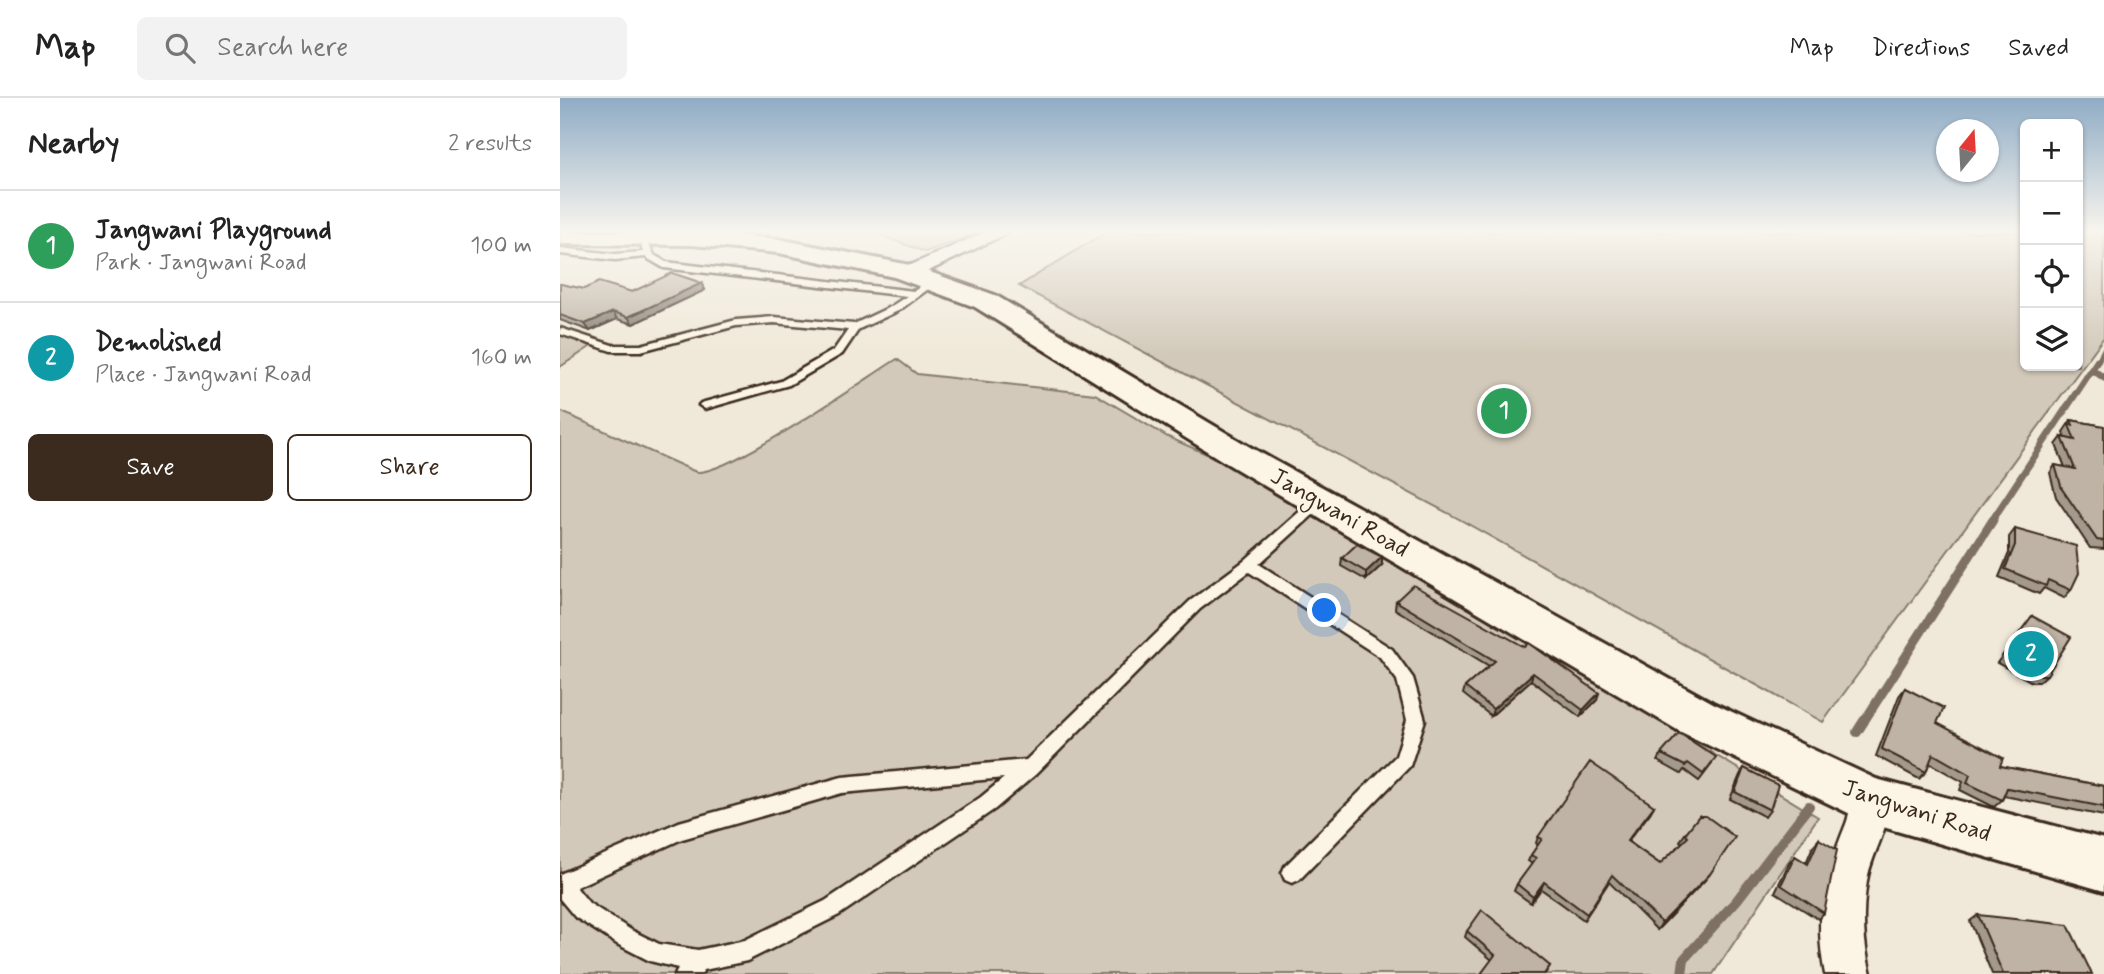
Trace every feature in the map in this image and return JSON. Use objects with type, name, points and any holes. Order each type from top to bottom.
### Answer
[{"type":"street","name":"Jangwani Road","points":[[881,273],[985,301],[1320,501],[1696,717],[1869,800],[2104,865]]},
{"type":"street","points":[[920,283],[936,273]]},
{"type":"street","points":[[1848,974],[1841,921],[1849,865],[1871,815],[1869,800]]},
{"type":"lane","points":[[705,405],[785,383],[838,352],[855,327],[920,283]]},
{"type":"lane","points":[[562,331],[611,348],[641,348],[736,323],[774,320],[855,327]]},
{"type":"lane","points":[[1030,768],[842,785],[679,831],[560,884],[582,910],[624,937],[692,968],[747,950],[832,908],[988,803],[1030,768],[1195,605],[1250,565],[1320,501]]},
{"type":"lane","points":[[1250,565],[1386,653],[1405,678],[1416,720],[1404,760],[1292,873]]},
{"type":"shaded area","points":[[1040,273],[2020,273],[2020,371],[2079,371],[1823,722],[1459,519],[1019,286]]},
{"type":"shaded area","points":[[2083,273],[2104,273],[2104,337],[2083,366]]},
{"type":"shaded area","points":[[561,335],[596,343],[560,367]]},
{"type":"shaded area","points":[[897,359],[917,374],[1095,394],[1168,437],[1306,498],[1505,628],[1818,817],[1713,974],[560,974],[560,411],[696,472],[713,469],[765,443]]},
{"type":"building","points":[[672,273],[702,283],[628,317],[613,312],[585,324],[560,315],[560,284],[584,289],[599,282],[632,292]]},
{"type":"building","points":[[2071,420],[2104,426],[2104,541],[2097,540],[2062,489],[2055,465],[2075,469],[2062,437],[2075,440],[2069,425],[2073,425]]},
{"type":"building","points":[[2015,529],[2076,546],[2079,573],[2071,590],[2048,580],[2046,586],[2005,569],[2015,545]]},
{"type":"building","points":[[1357,544],[1382,557],[1366,572],[1342,558]]},
{"type":"building","points":[[1413,585],[1525,647],[1529,643],[1599,693],[1583,710],[1533,673],[1493,709],[1465,687],[1495,661],[1396,601]]},
{"type":"building","points":[[2032,616],[2071,637],[2047,675],[2039,675],[2003,655]]},
{"type":"building","points":[[1905,688],[1944,708],[1937,723],[2003,758],[2000,766],[2104,786],[2104,807],[2007,788],[2002,800],[1967,783],[1970,775],[1933,754],[1926,772],[1882,749]]},
{"type":"building","points":[[1679,733],[1716,757],[1703,774],[1688,763],[1685,766],[1661,754]]},
{"type":"building","points":[[1590,762],[1654,806],[1627,841],[1660,864],[1688,837],[1685,834],[1699,816],[1706,816],[1735,837],[1710,874],[1662,923],[1612,875],[1587,914],[1544,882],[1533,897],[1517,884],[1536,858],[1531,855],[1542,839],[1538,837]]},
{"type":"building","points":[[1744,768],[1778,785],[1770,810],[1735,792]]},
{"type":"building","points":[[1819,839],[1837,850],[1824,913],[1781,885],[1795,856],[1808,864]]},
{"type":"building","points":[[1482,910],[1550,966],[1544,974],[1481,974],[1495,955],[1467,931]]},
{"type":"building","points":[[1978,915],[2068,925],[2092,974],[2003,974]]},
{"type":"waterway","points":[[2098,361],[2104,349]]},
{"type":"waterway","points":[[1991,522],[2098,360]]},
{"type":"waterway","points":[[2093,370],[2104,378]]},
{"type":"waterway","points":[[1863,723],[1993,520]]},
{"type":"waterway","points":[[1857,732],[1864,721]]},
{"type":"waterway","points":[[1682,974],[1684,959],[1737,900],[1809,806]]},
{"type":"place","name":"Jangwani Playground","points":[[1504,411]]},
{"type":"place","name":"Demolished","points":[[2031,654]]}]
